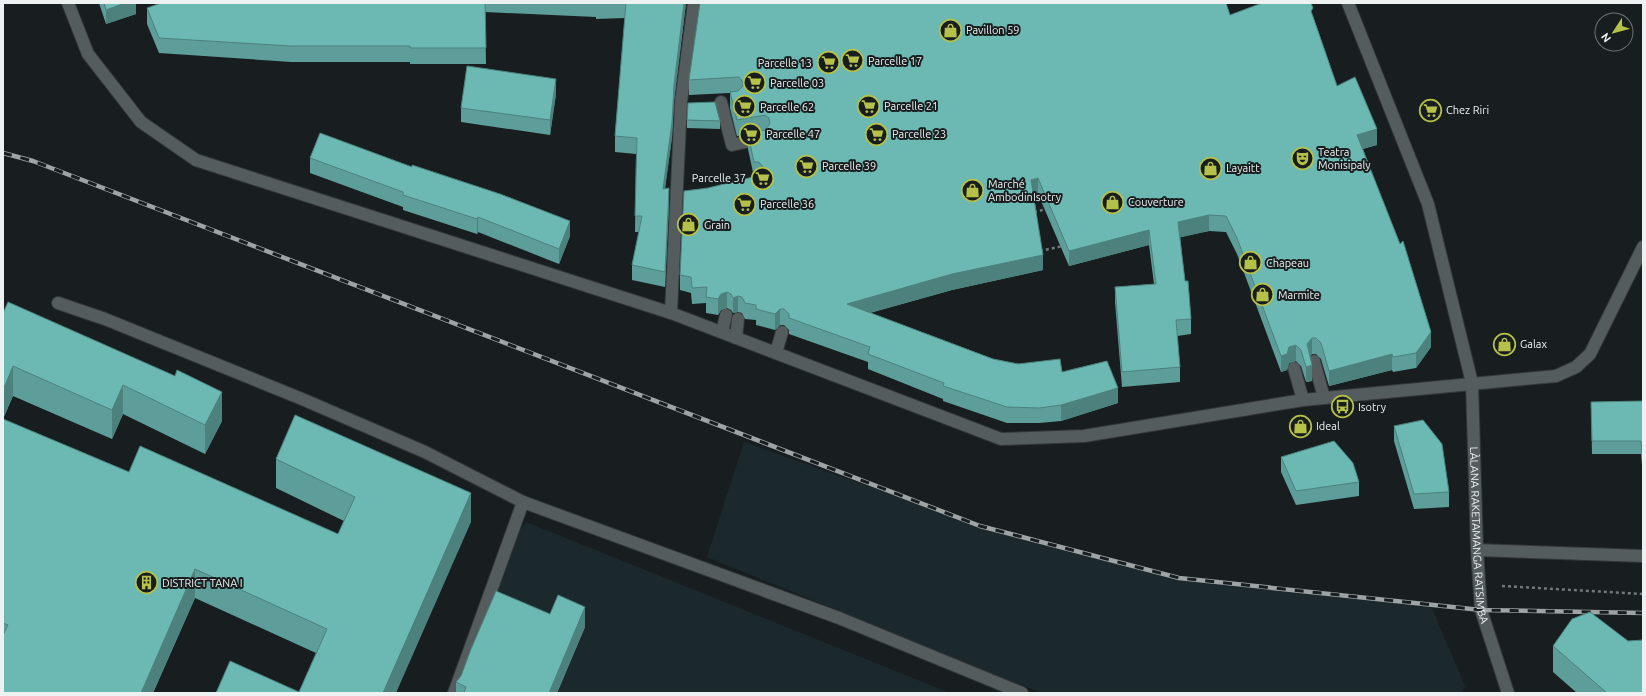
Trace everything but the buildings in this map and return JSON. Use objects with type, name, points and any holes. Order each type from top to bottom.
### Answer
[{"type":"street","points":[[68,3],[88,54],[141,122],[196,160],[671,313],[1001,439],[1084,436],[1303,400],[1556,376],[1576,367],[1590,354],[1643,247]]},
{"type":"street","points":[[671,313],[682,199],[694,3]]},
{"type":"street","name":"LÀLANA RAKETAMANGA RATSIMBA","points":[[1348,3],[1428,204],[1472,383],[1477,550],[1481,610],[1506,690]]},
{"type":"street","points":[[736,99],[716,102],[732,145],[763,138]]},
{"type":"street","points":[[58,303],[105,319],[302,399],[425,452],[524,502],[840,618],[1022,693]]},
{"type":"street","points":[[722,332],[726,315]]},
{"type":"street","points":[[736,338],[738,319]]},
{"type":"street","points":[[776,353],[782,332]]},
{"type":"street","points":[[1314,361],[1324,398]]},
{"type":"street","points":[[1294,368],[1303,400]]},
{"type":"street","points":[[454,693],[524,502]]},
{"type":"street","points":[[1477,550],[1643,556]]},
{"type":"path","points":[[1027,214],[1050,208]]},
{"type":"path","points":[[1038,252],[1067,245]]},
{"type":"path","points":[[1480,584],[1643,594]]},
{"type":"shaded area","points":[[744,442],[980,526],[1179,578],[1430,604],[1465,686],[1462,693],[1041,693],[707,557]]},
{"type":"shaded area","points":[[526,522],[950,693],[451,693],[488,579]]},
{"type":"railway","points":[[3,153],[33,161],[980,526],[1179,578],[1481,610],[1643,613]]},
{"type":"place","name":"Pavillon 59","points":[[951,30]]},
{"type":"place","name":"Parcelle 17","points":[[853,61]]},
{"type":"place","name":"Parcelle 13","points":[[828,63]]},
{"type":"place","name":"Parcelle 03","points":[[755,83]]},
{"type":"place","name":"Parcelle 21","points":[[868,106]]},
{"type":"place","name":"Parcelle 62","points":[[745,107]]},
{"type":"place","name":"Chez Riri","points":[[1430,110]]},
{"type":"place","name":"Parcelle 47","points":[[751,134]]},
{"type":"place","name":"Parcelle 23","points":[[876,134]]},
{"type":"place","name":"Teatra Monisipaly","points":[[1302,158]]},
{"type":"place","name":"Parcelle 39","points":[[807,166]]},
{"type":"place","name":"Layaitt","points":[[1210,168]]},
{"type":"place","name":"Parcelle 37","points":[[762,178]]},
{"type":"place","name":"Marché AmbodinIsotry","points":[[972,190]]},
{"type":"place","name":"Couverture","points":[[1112,202]]},
{"type":"place","name":"Parcelle 36","points":[[745,204]]},
{"type":"place","name":"Grain","points":[[689,225]]},
{"type":"place","name":"Chapeau","points":[[1250,263]]},
{"type":"place","name":"Marmite","points":[[1263,295]]},
{"type":"place","name":"Galax","points":[[1505,344]]},
{"type":"place","name":"Isotry","points":[[1343,407]]},
{"type":"place","name":"Ideal","points":[[1300,426]]},
{"type":"place","name":"DISTRICT TANA I","points":[[147,583]]}]
